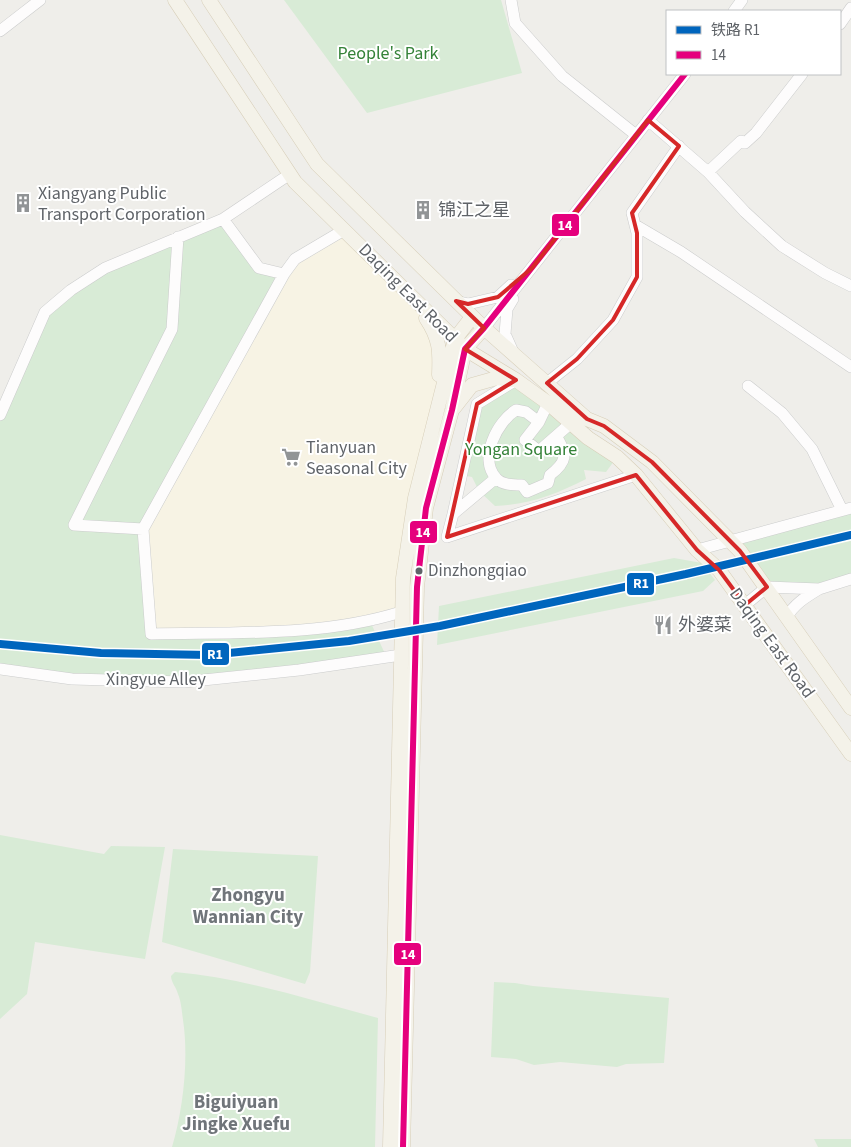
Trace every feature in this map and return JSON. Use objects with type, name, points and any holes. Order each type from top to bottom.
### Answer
[{"type":"main road","name":"Daqing East Road","points":[[175,0],[295,182],[465,349],[516,380],[548,403],[588,438],[617,456],[636,475],[697,550],[719,570],[851,754]]},
{"type":"main road","name":"Daqing East Road","points":[[209,0],[317,164],[484,328],[587,418],[604,426],[652,462],[740,551],[851,708]]},
{"type":"main road","points":[[414,298],[436,332],[445,407]]},
{"type":"main road","points":[[403,1147],[417,587],[426,508],[445,407],[454,338],[472,317]]},
{"type":"main road","points":[[390,1147],[402,578],[415,498],[465,349],[484,328]]},
{"type":"main road","points":[[445,407],[472,385],[497,378],[516,380]]},
{"type":"street","points":[[0,31],[40,0]]},
{"type":"street","points":[[511,0],[515,23],[562,76],[636,135]]},
{"type":"street","points":[[841,23],[851,8]]},
{"type":"street","points":[[484,328],[684,75]]},
{"type":"street","points":[[708,172],[741,141],[745,143],[756,133],[801,75]]},
{"type":"street","points":[[648,120],[708,172],[745,212],[782,246],[825,273],[851,286]]},
{"type":"street","points":[[547,383],[577,359],[613,320],[637,277],[637,233],[632,213],[679,146]]},
{"type":"street","points":[[0,415],[45,312],[70,290],[105,268],[223,218],[290,174]]},
{"type":"street","points":[[223,218],[259,268],[284,274]]},
{"type":"street","points":[[635,225],[681,252],[851,368]]},
{"type":"street","points":[[344,230],[295,259],[284,274],[143,529],[151,634],[306,631],[376,620],[401,612]]},
{"type":"street","points":[[143,529],[74,525],[172,329],[178,237]]},
{"type":"street","points":[[456,301],[468,304],[498,297],[532,268]]},
{"type":"street","points":[[515,356],[505,334],[507,310],[532,268]]},
{"type":"street","points":[[516,380],[477,404],[447,537],[636,475]]},
{"type":"street","points":[[697,550],[847,509],[812,448],[782,413],[748,386]]},
{"type":"street","points":[[548,403],[539,422],[525,440],[539,451],[571,423]]},
{"type":"street","points":[[539,422],[526,412],[516,410],[507,415],[497,429],[491,446],[490,464],[496,478],[508,485],[522,485],[527,492],[548,484],[550,475],[560,467],[564,459],[565,449],[556,436]]},
{"type":"street","points":[[453,514],[496,478]]},
{"type":"street","points":[[787,617],[791,610],[800,602],[819,589],[851,579]]},
{"type":"street","points":[[745,605],[767,587],[819,589]]},
{"type":"street","name":"Xingyue Alley","points":[[0,669],[72,679],[184,682],[299,670],[401,655]]},
{"type":"highlighted area","points":[[648,120],[679,146],[632,213],[637,233],[637,277],[613,320],[577,359],[547,383],[587,419],[604,426],[652,462],[740,551],[767,587],[745,605],[719,570],[697,550],[636,475],[447,537],[477,404],[516,380],[465,349],[484,328],[456,301],[468,304],[498,297],[532,268]]},
{"type":"shaded area","name":"Tianyuan Seasonal City","points":[[344,230],[413,298],[436,332],[439,404],[401,612],[376,620],[151,634],[143,529],[295,259]]},
{"type":"green space","name":"People's Park","points":[[284,0],[501,0],[522,73],[367,113]]},
{"type":"green space","points":[[223,219],[259,268],[284,274],[143,529],[151,634],[370,621],[386,656],[184,682],[72,679],[0,666],[0,415],[45,312],[105,268]]},
{"type":"green space","name":"Yongan Square","points":[[516,380],[617,457],[606,472],[584,470],[586,479],[553,494],[531,501],[495,506],[479,491],[472,477],[461,475],[477,404]]},
{"type":"green space","points":[[851,508],[851,579],[819,589],[767,587],[729,541]]},
{"type":"green space","points":[[674,558],[702,563],[715,580],[703,591],[437,645],[439,606]]},
{"type":"green space","points":[[0,835],[104,854],[111,846],[165,847],[145,959],[35,942],[27,994],[0,1019]]},
{"type":"green space","points":[[173,849],[318,856],[310,972],[305,984],[162,942]]},
{"type":"green space","points":[[175,972],[252,984],[378,1018],[375,1147],[172,1147],[182,1101],[185,1068],[185,1035],[181,1003],[171,978]]},
{"type":"green space","points":[[494,982],[669,998],[664,1063],[626,1064],[617,1067],[560,1062],[534,1065],[516,1059],[491,1057]]},
{"type":"green space","points":[[814,1139],[851,1139],[851,1147],[818,1147]]},
{"type":"rail line","name":"R1","points":[[0,644],[101,653],[209,655],[349,641],[440,626],[686,574],[851,535]]},
{"type":"transit line","name":"14","points":[[403,1147],[417,587],[426,508],[452,410],[465,349],[484,328],[684,75]]},
{"type":"place","name":"Xiangyang Public Transport Corporation","points":[[23,203]]},
{"type":"place","name":"锦江之星","points":[[423,210]]},
{"type":"place","name":"Tianyuan Seasonal City","points":[[291,457]]},
{"type":"place","name":"Dinzhongqiao","points":[[419,571]]},
{"type":"place","name":"外婆菜","points":[[663,625]]},
{"type":"district","name":"Zhongyu Wannian City","points":[[248,906]]},
{"type":"district","name":"Biguiyuan Jingke Xuefu","points":[[236,1113]]}]
